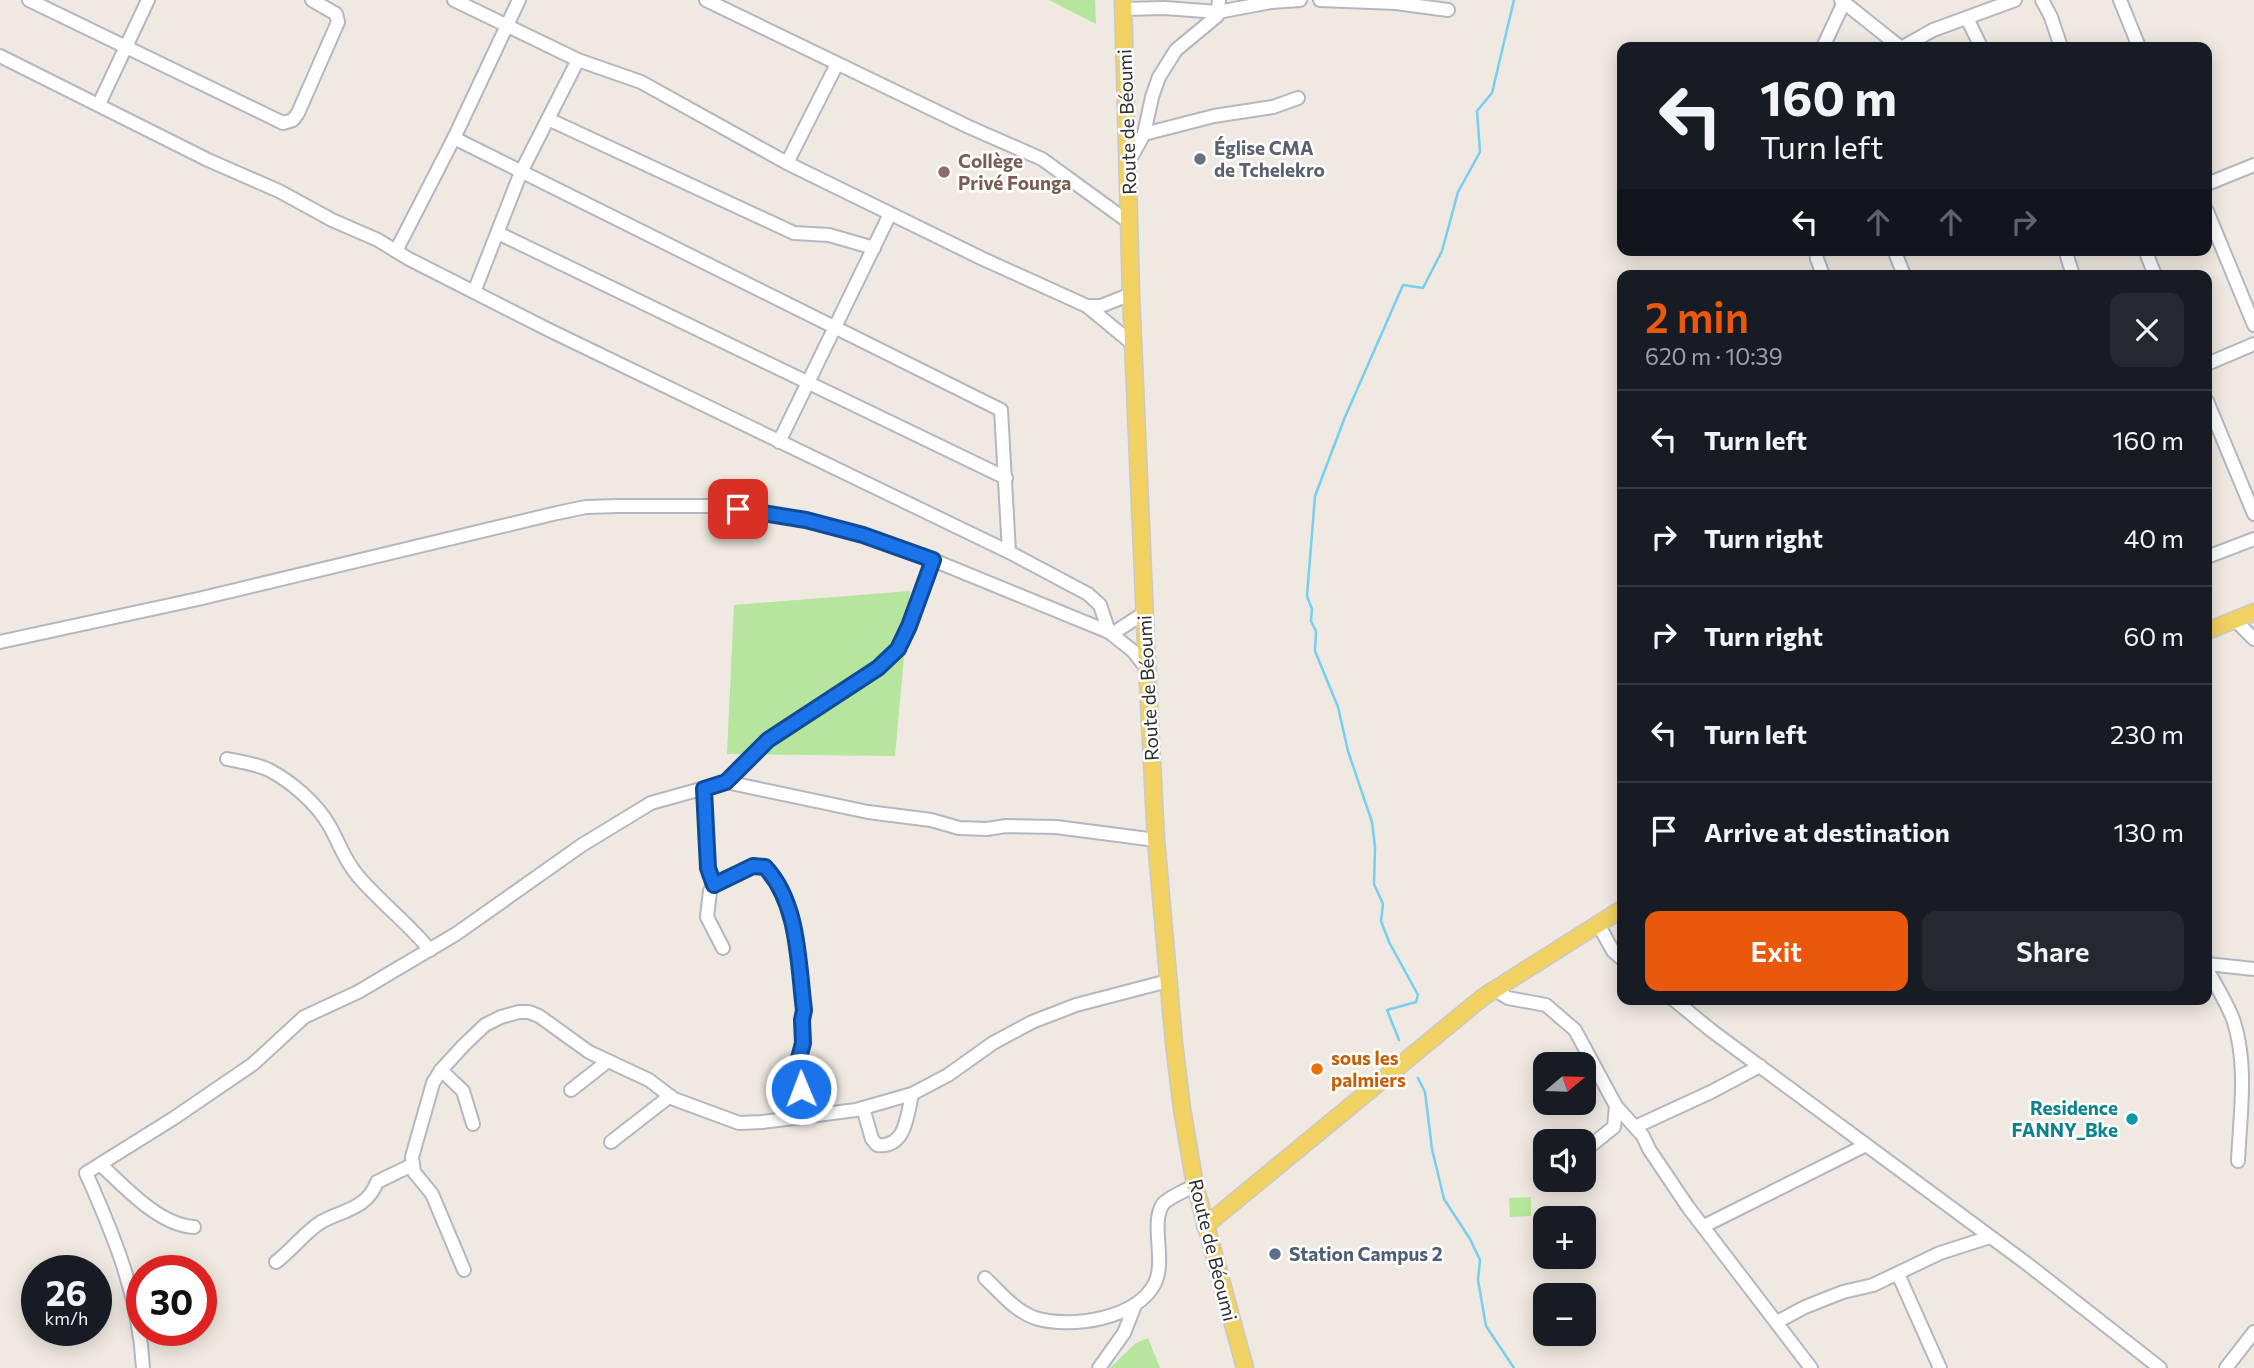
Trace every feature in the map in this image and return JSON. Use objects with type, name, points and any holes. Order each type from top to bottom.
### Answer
[{"type":"main road","name":"Route de Béoumi","points":[[1123,5],[1144,613],[1156,840],[1168,981],[1182,1109],[1195,1185],[1245,1368]]},
{"type":"main road","points":[[2212,629],[2254,612]]},
{"type":"main road","points":[[1205,1226],[1415,1052],[1495,990],[1617,912]]},
{"type":"street","points":[[29,0],[283,123],[293,120],[298,113],[338,22],[336,14],[312,0]]},
{"type":"street","points":[[99,104],[124,46],[148,0]]},
{"type":"street","points":[[454,0],[578,60],[641,82],[787,163],[890,215],[1087,306],[1133,344]]},
{"type":"street","points":[[396,251],[454,138],[519,0]]},
{"type":"street","points":[[706,0],[1041,159],[1130,223]]},
{"type":"street","points":[[1123,5],[1165,8],[1300,0]]},
{"type":"street","points":[[1320,0],[1397,1],[1448,9]]},
{"type":"street","points":[[1911,42],[1933,30],[2015,0]]},
{"type":"street","points":[[2042,0],[2060,42]]},
{"type":"street","points":[[2120,0],[2137,42]]},
{"type":"street","points":[[1825,42],[1843,1],[1896,42]]},
{"type":"street","points":[[1128,163],[1144,134],[1152,97],[1165,68],[1176,50],[1217,16],[1218,6]]},
{"type":"street","points":[[1966,18],[1979,42]]},
{"type":"street","points":[[0,56],[208,160],[279,191],[474,292],[779,442],[1009,552],[1088,594],[1100,605],[1111,633]]},
{"type":"street","points":[[474,292],[521,172],[578,60]]},
{"type":"street","points":[[787,163],[837,64]]},
{"type":"street","points":[[1144,134],[1214,116],[1273,107],[1298,98]]},
{"type":"street","points":[[548,118],[794,233],[829,234],[874,248]]},
{"type":"street","points":[[454,138],[1001,410],[1009,552]]},
{"type":"street","points":[[2212,182],[2254,165]]},
{"type":"street","points":[[779,442],[890,215]]},
{"type":"street","points":[[2212,223],[2254,325]]},
{"type":"street","points":[[498,233],[1006,478]]},
{"type":"street","points":[[1087,306],[1101,306],[1131,294]]},
{"type":"street","points":[[2212,362],[2254,344]]},
{"type":"street","points":[[2212,413],[2254,514]]},
{"type":"street","points":[[0,642],[586,507],[715,506],[793,518],[863,535],[933,560],[1111,633],[1133,650],[1147,669]]},
{"type":"street","points":[[2212,555],[2254,539]]},
{"type":"street","points":[[143,1368],[138,1321],[127,1272],[86,1173],[253,1064],[304,1017],[358,992],[456,934],[618,822],[651,803],[726,782],[768,740],[878,668],[898,649],[933,560]]},
{"type":"street","points":[[1111,633],[1144,613]]},
{"type":"street","points":[[2235,620],[2254,639]]},
{"type":"street","points":[[227,759],[267,769],[286,781],[316,807],[330,826],[339,848],[354,871],[413,928],[430,950]]},
{"type":"street","points":[[726,782],[868,812],[931,820],[959,828],[1056,827],[1156,840]]},
{"type":"street","points":[[704,789],[708,868],[714,885]]},
{"type":"street","points":[[723,948],[708,917],[709,891],[714,885],[753,866],[765,867],[776,878],[793,924],[804,1010],[803,1043],[798,1062],[804,1116]]},
{"type":"street","points":[[1598,924],[1617,955]]},
{"type":"street","points":[[2212,965],[2254,969]]},
{"type":"street","points":[[2212,979],[2233,1019],[2241,1047],[2238,1161]]},
{"type":"street","points":[[464,1270],[432,1194],[414,1172],[412,1165],[433,1083],[441,1070],[485,1026],[501,1017],[519,1012],[539,1016],[562,1034],[608,1061],[649,1080],[670,1096],[739,1122],[762,1122],[863,1108],[912,1094],[948,1075],[993,1043],[1032,1023],[1076,1005],[1168,981]]},
{"type":"street","points":[[1495,990],[1508,998],[1546,1005],[1575,1030],[1616,1106],[1635,1127],[1662,1169],[1811,1368]]},
{"type":"street","points":[[1681,1005],[2160,1368]]},
{"type":"street","points":[[571,1090],[608,1061]]},
{"type":"street","points":[[1635,1127],[1711,1093],[1760,1066]]},
{"type":"street","points":[[441,1070],[463,1091],[473,1124]]},
{"type":"street","points":[[863,1108],[872,1139],[877,1145],[892,1145],[900,1138],[912,1094]]},
{"type":"street","points":[[611,1142],[670,1096]]},
{"type":"street","points":[[1596,1141],[1614,1126],[1616,1106]]},
{"type":"street","points":[[1704,1226],[1866,1145]]},
{"type":"street","points":[[101,1165],[145,1206],[183,1226],[194,1227]]},
{"type":"street","points":[[276,1262],[321,1223],[364,1202],[373,1193],[377,1182],[412,1165]]},
{"type":"street","points":[[985,1278],[1011,1304],[1034,1318],[1088,1322],[1135,1306],[1144,1299],[1156,1281],[1160,1262],[1158,1219],[1162,1206],[1195,1185]]},
{"type":"street","points":[[1777,1322],[1805,1307],[1898,1274],[1940,1253],[1990,1237]]},
{"type":"street","points":[[1898,1274],[1940,1368]]},
{"type":"street","points":[[1099,1368],[1124,1333],[1135,1306]]},
{"type":"street","points":[[2226,1368],[2254,1332]]},
{"type":"green space","points":[[1049,0],[1095,0],[1096,24]]},
{"type":"green space","points":[[910,591],[895,756],[727,754],[734,605]]},
{"type":"green space","points":[[1531,1197],[1531,1216],[1510,1217],[1509,1198]]},
{"type":"green space","points":[[1148,1338],[1160,1368],[1110,1368],[1136,1343]]},
{"type":"waterway","points":[[1399,1040],[1387,1010],[1416,1002],[1418,995],[1389,942],[1381,921],[1383,904],[1374,884],[1375,847],[1372,822],[1348,751],[1338,707],[1315,651],[1316,631],[1311,621],[1312,609],[1307,596],[1315,496],[1345,417],[1403,285],[1423,288],[1442,251],[1458,192],[1480,152],[1477,111],[1492,93],[1514,0]]},
{"type":"waterway","points":[[1418,1078],[1425,1092],[1432,1149],[1444,1199],[1480,1260],[1478,1280],[1486,1326],[1514,1368]]},
{"type":"place","name":"Église CMA de Tchelekro","points":[[1200,159]]},
{"type":"place","name":"Collège Privé Founga","points":[[944,172]]},
{"type":"place","name":"sous les palmiers","points":[[1317,1069]]},
{"type":"place","name":"Residence FANNY_Bke","points":[[2132,1119]]},
{"type":"place","name":"Station Campus 2","points":[[1275,1254]]},
{"type":"route","points":[[738,509],[806,520],[863,535],[933,560],[898,649],[878,668],[768,740],[726,782],[704,789],[708,868],[714,885],[753,866],[765,867],[776,878],[793,924],[804,1010],[803,1043],[798,1062],[801,1089]]}]
